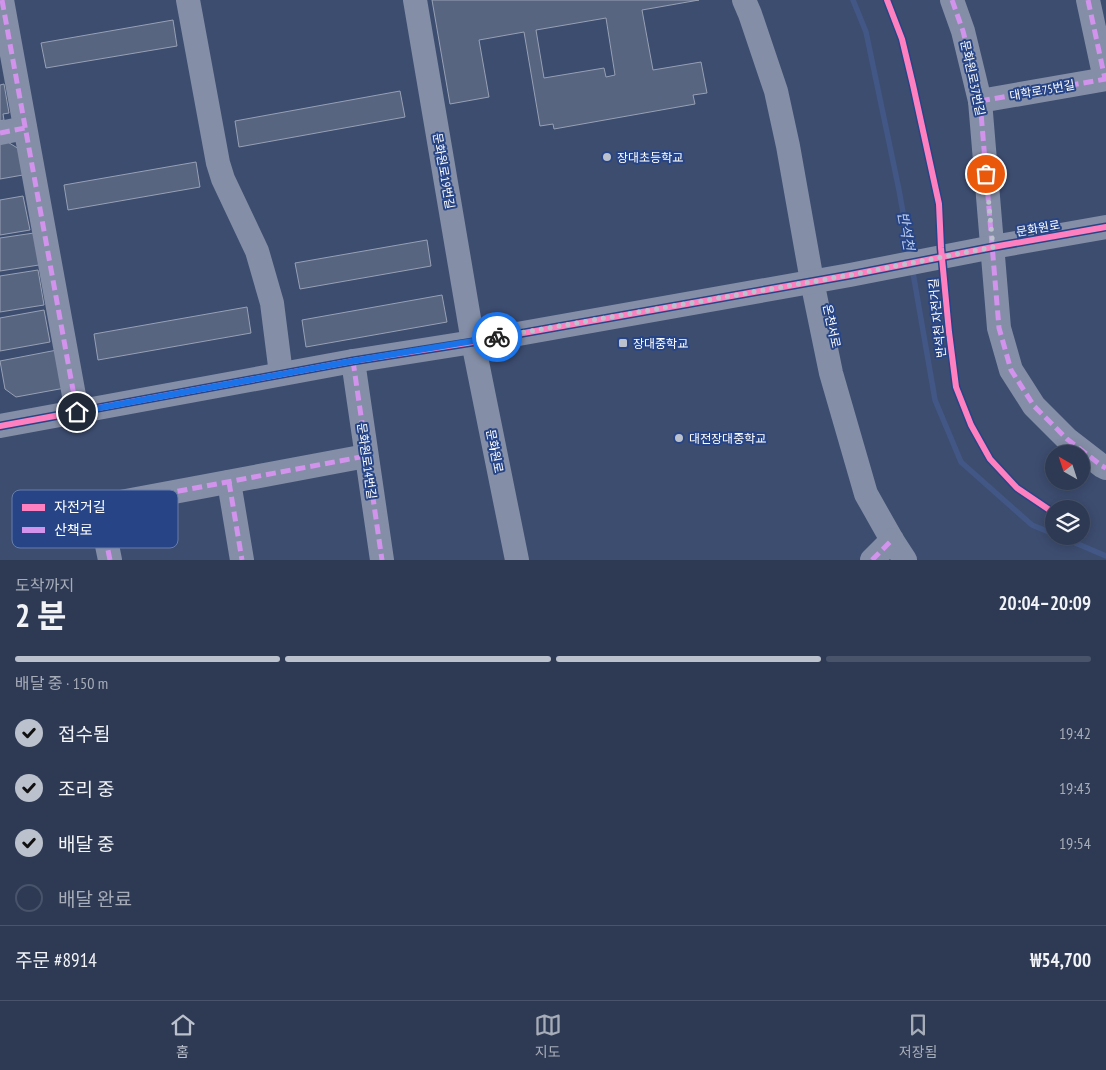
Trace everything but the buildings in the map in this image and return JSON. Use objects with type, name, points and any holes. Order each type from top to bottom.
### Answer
[{"type":"street","points":[[2,0],[77,412]]},
{"type":"street","points":[[188,0],[218,163],[223,179],[257,251],[272,302],[282,374]]},
{"type":"street","name":"문화원로19번길","points":[[414,0],[473,342]]},
{"type":"street","name":"온천서로","points":[[744,0],[776,92],[831,374],[866,494],[905,560]]},
{"type":"street","name":"문화원로37번길","points":[[952,0],[963,31],[980,101],[999,328],[1011,370],[1034,406],[1067,439],[1106,468]]},
{"type":"street","name":"대학로75번길","points":[[980,101],[1105,79],[1088,0]]},
{"type":"street","points":[[0,133],[25,128]]},
{"type":"street","name":"문화원로","points":[[0,426],[353,361],[473,342],[850,275],[1106,227]]},
{"type":"street","name":"문화원로","points":[[473,342],[517,560]]},
{"type":"street","name":"문화원로14번길","points":[[353,361],[382,560]]},
{"type":"street","points":[[178,491],[366,456]]},
{"type":"street","points":[[229,482],[242,560]]},
{"type":"street","points":[[872,560],[892,540]]},
{"type":"waterway","name":"반석천","points":[[853,0],[866,32],[899,190],[911,258]]},
{"type":"waterway","name":"반석천","points":[[912,267],[935,400],[961,462],[1032,525],[1045,530]]},
{"type":"waterway","name":"반석천","points":[[1080,545],[1106,556]]},
{"type":"marked path","points":[[2,0],[77,412]]},
{"type":"marked path","points":[[952,0],[963,31],[980,101],[999,328],[1011,370],[1034,406],[1067,439],[1106,468]]},
{"type":"marked path","points":[[1088,0],[1105,79]]},
{"type":"marked path","points":[[980,101],[1106,79]]},
{"type":"marked path","points":[[0,133],[25,128]]},
{"type":"marked path","points":[[353,361],[382,560]]},
{"type":"marked path","points":[[178,491],[366,456]]},
{"type":"marked path","points":[[229,482],[242,560]]},
{"type":"marked path","points":[[872,560],[892,540]]},
{"type":"marked path","points":[[108,548],[110,560]]},
{"type":"cycle path","name":"반석천 자전거길","points":[[887,0],[902,39],[939,204],[941,248],[956,387],[971,425],[990,459],[1017,488],[1045,507]]},
{"type":"cycle path","points":[[0,426],[353,361],[473,342],[850,275],[1106,227]]},
{"type":"way so far","points":[[497,337],[850,275],[993,247],[986,174]]},
{"type":"place","name":"장대초등학교","points":[[607,157]]},
{"type":"place","name":"장대중학교","points":[[623,343]]},
{"type":"place","name":"대전장대중학교","points":[[679,438]]},
{"type":"route","points":[[77,412],[353,361],[497,337]]}]
